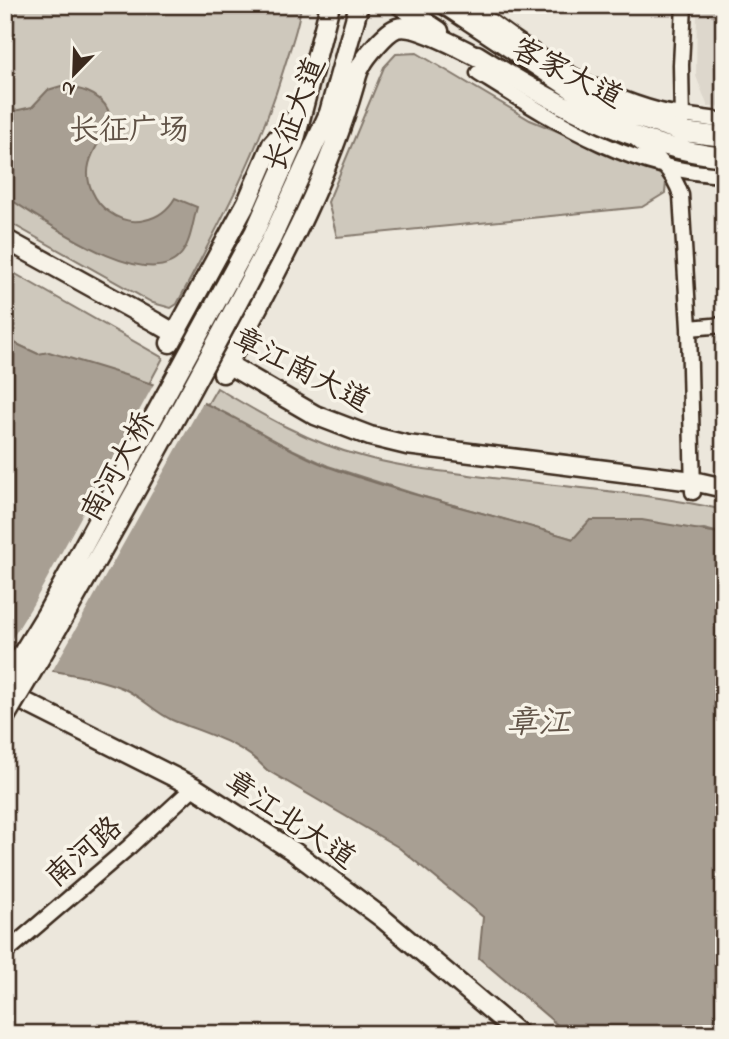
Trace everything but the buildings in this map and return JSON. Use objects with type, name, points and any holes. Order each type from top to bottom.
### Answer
[{"type":"main road","name":"长征大道","points":[[271,240],[330,113],[359,5]]},
{"type":"main road","name":"客家大道","points":[[400,5],[482,67],[575,112],[630,135],[688,153],[724,157]]},
{"type":"main road","name":"客家大道","points":[[444,5],[584,97],[631,116],[682,123],[724,137]]},
{"type":"main road","points":[[468,5],[501,44]]},
{"type":"main road","name":"长征大道","points":[[255,231],[289,158],[326,10]]},
{"type":"main road","points":[[225,369],[300,225],[339,133],[361,64],[389,32],[406,27],[417,30],[482,67]]},
{"type":"main road","points":[[343,67],[351,99]]},
{"type":"main road","points":[[170,344],[235,225],[272,144],[300,113]]},
{"type":"main road","points":[[307,162],[339,133]]},
{"type":"main road","name":"南河大桥","points":[[5,682],[46,615],[255,231]]},
{"type":"main road","name":"章江南大道","points":[[5,239],[225,369],[310,423],[366,444],[473,463],[724,488]]},
{"type":"main road","name":"南河大桥","points":[[5,717],[62,623],[271,240]]},
{"type":"main road","name":"章江南大道","points":[[5,252],[170,344],[225,369]]},
{"type":"main road","name":"章江南大道","points":[[693,486],[724,498]]},
{"type":"main road","name":"章江北大道","points":[[5,692],[190,791],[293,851],[381,917],[519,1034]]},
{"type":"main road","name":"章江北大道","points":[[5,703],[190,791],[288,859],[374,924],[503,1034]]},
{"type":"street","points":[[468,5],[502,31],[581,82],[612,96],[662,112],[682,123],[724,121]]},
{"type":"street","points":[[682,123],[684,5]]},
{"type":"street","points":[[482,67],[567,129],[620,153],[665,166],[724,175]]},
{"type":"street","points":[[630,135],[665,166],[676,180],[681,195],[689,328],[693,486]]},
{"type":"street","points":[[681,195],[700,173],[724,157]]},
{"type":"street","points":[[689,328],[724,326]]},
{"type":"street","name":"南河路","points":[[5,953],[190,791]]},
{"type":"shaded area","points":[[697,5],[724,5],[724,106],[708,107],[696,76]]},
{"type":"green space","name":"长征广场","points":[[5,5],[301,5],[274,99],[250,159],[177,304],[171,308],[153,303],[5,220]]},
{"type":"green space","points":[[417,53],[530,120],[658,172],[666,182],[665,193],[642,207],[337,237],[328,202],[384,67],[396,54]]},
{"type":"green space","points":[[5,268],[163,358],[149,384],[38,354],[8,340],[5,332]]},
{"type":"green space","points":[[217,388],[305,436],[361,456],[420,468],[624,493],[724,510],[724,534],[704,529],[574,539],[421,496],[328,466],[268,438],[207,405]]},
{"type":"water","points":[[61,86],[94,95],[108,110],[107,127],[92,155],[88,178],[92,191],[104,208],[118,217],[136,221],[159,215],[175,198],[197,207],[185,248],[166,264],[145,266],[120,260],[67,235],[5,196],[5,113],[32,107],[48,90]]},
{"type":"water","name":"章江","points":[[5,332],[8,340],[38,354],[49,352],[187,396],[222,411],[282,445],[329,467],[573,539],[590,520],[642,520],[724,534],[724,1034],[568,1034],[479,958],[483,917],[398,847],[267,770],[246,752],[165,717],[122,688],[79,676],[5,663]]},
{"type":"pier","points":[[155,382],[204,400],[50,675],[5,666],[5,650]]}]
